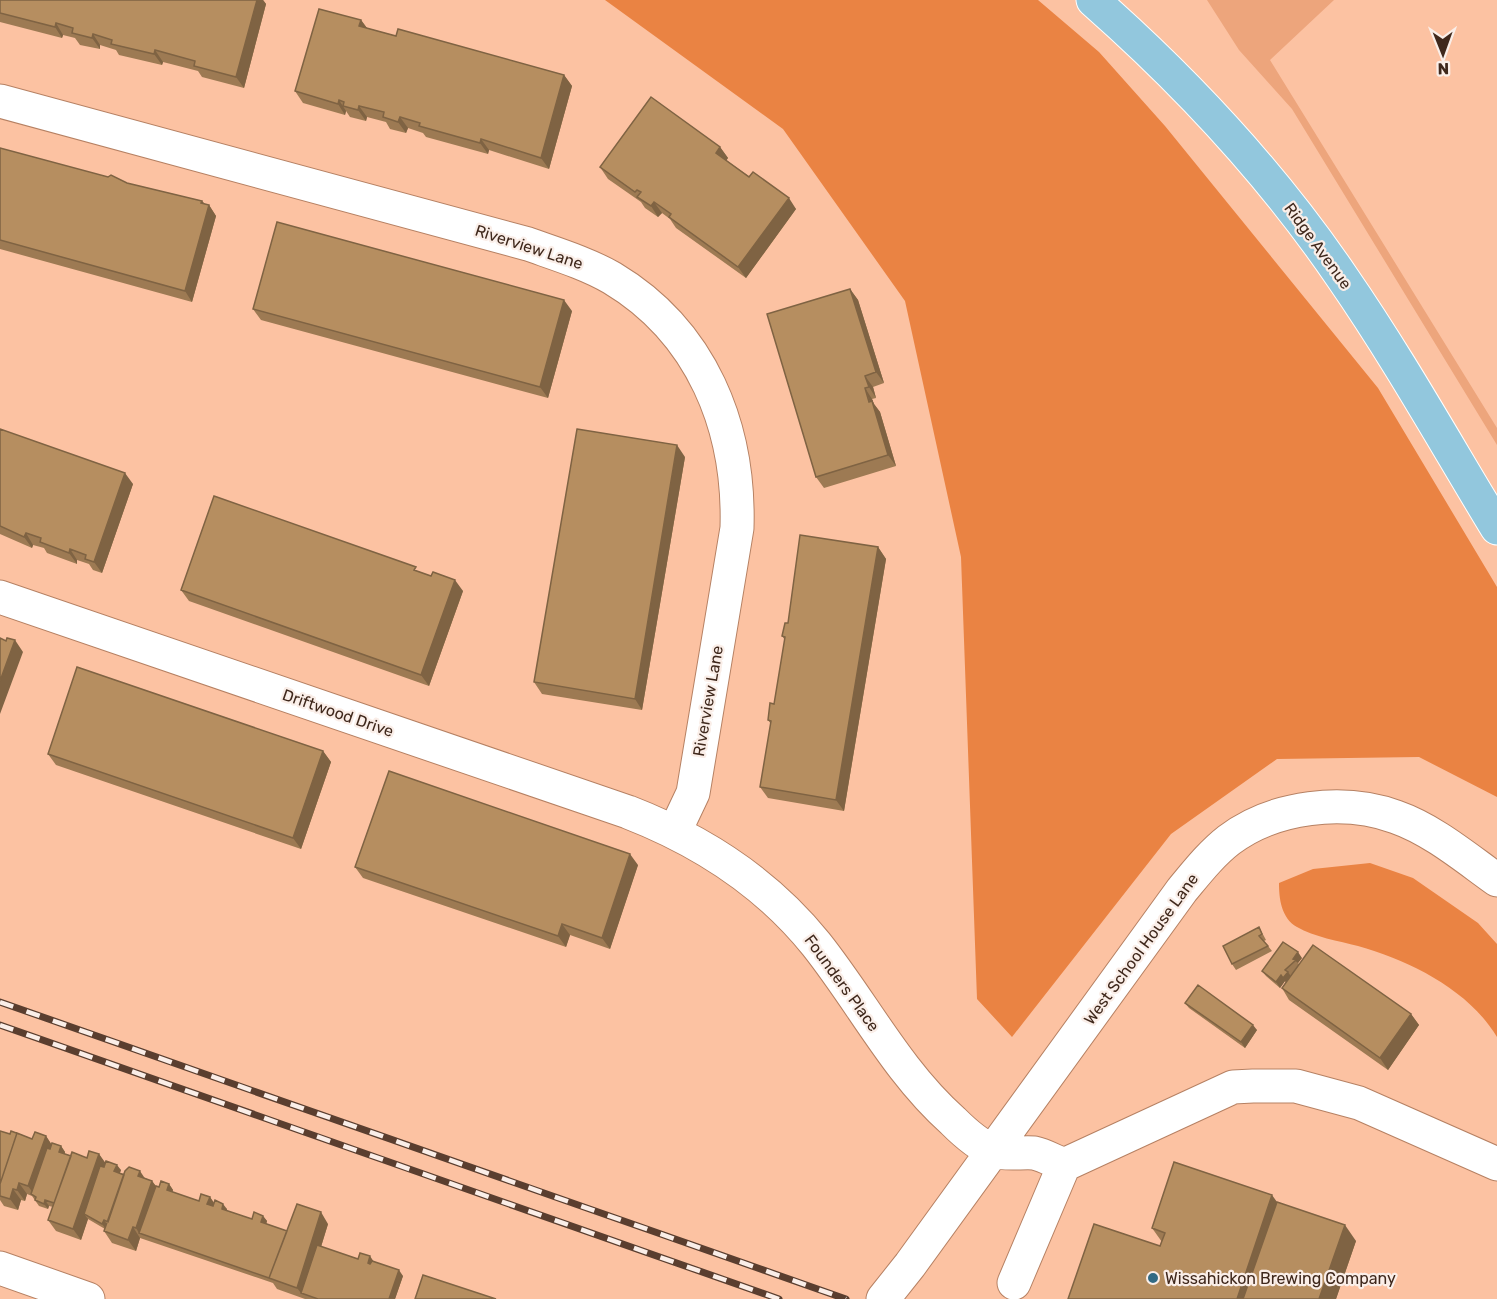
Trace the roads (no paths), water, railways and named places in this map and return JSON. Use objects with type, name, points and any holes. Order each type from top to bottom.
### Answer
[{"type":"main road","name":"Ridge Avenue","points":[[1093,0],[1195,97],[1250,156],[1299,218],[1342,276],[1497,528]]},
{"type":"street","name":"Riverview Lane","points":[[0,101],[537,247],[585,265],[613,279],[671,326],[711,387],[725,423],[734,459],[738,494],[737,528],[693,793],[675,831]]},
{"type":"street","name":"Driftwood Drive","points":[[0,597],[628,812],[675,831]]},
{"type":"street","name":"West School House Lane","points":[[882,1299],[994,1151],[1182,890],[1205,862],[1230,840],[1257,824],[1314,808],[1374,811],[1397,817],[1420,828],[1497,880]]},
{"type":"street","name":"Founders Place","points":[[675,831],[713,853],[783,908],[816,945],[905,1071],[936,1106],[965,1132],[994,1151]]},
{"type":"street","points":[[1014,1282],[1064,1165],[1233,1087],[1296,1086],[1359,1103],[1497,1164]]},
{"type":"street","points":[[994,1151],[1037,1154],[1064,1165]]},
{"type":"street","points":[[0,1268],[38,1291],[88,1299]]},
{"type":"railway","points":[[0,1002],[846,1299]]},
{"type":"railway","points":[[0,1025],[779,1299]]},
{"type":"place","name":"Wissahickon Brewing Company","points":[[1153,1278]]}]
